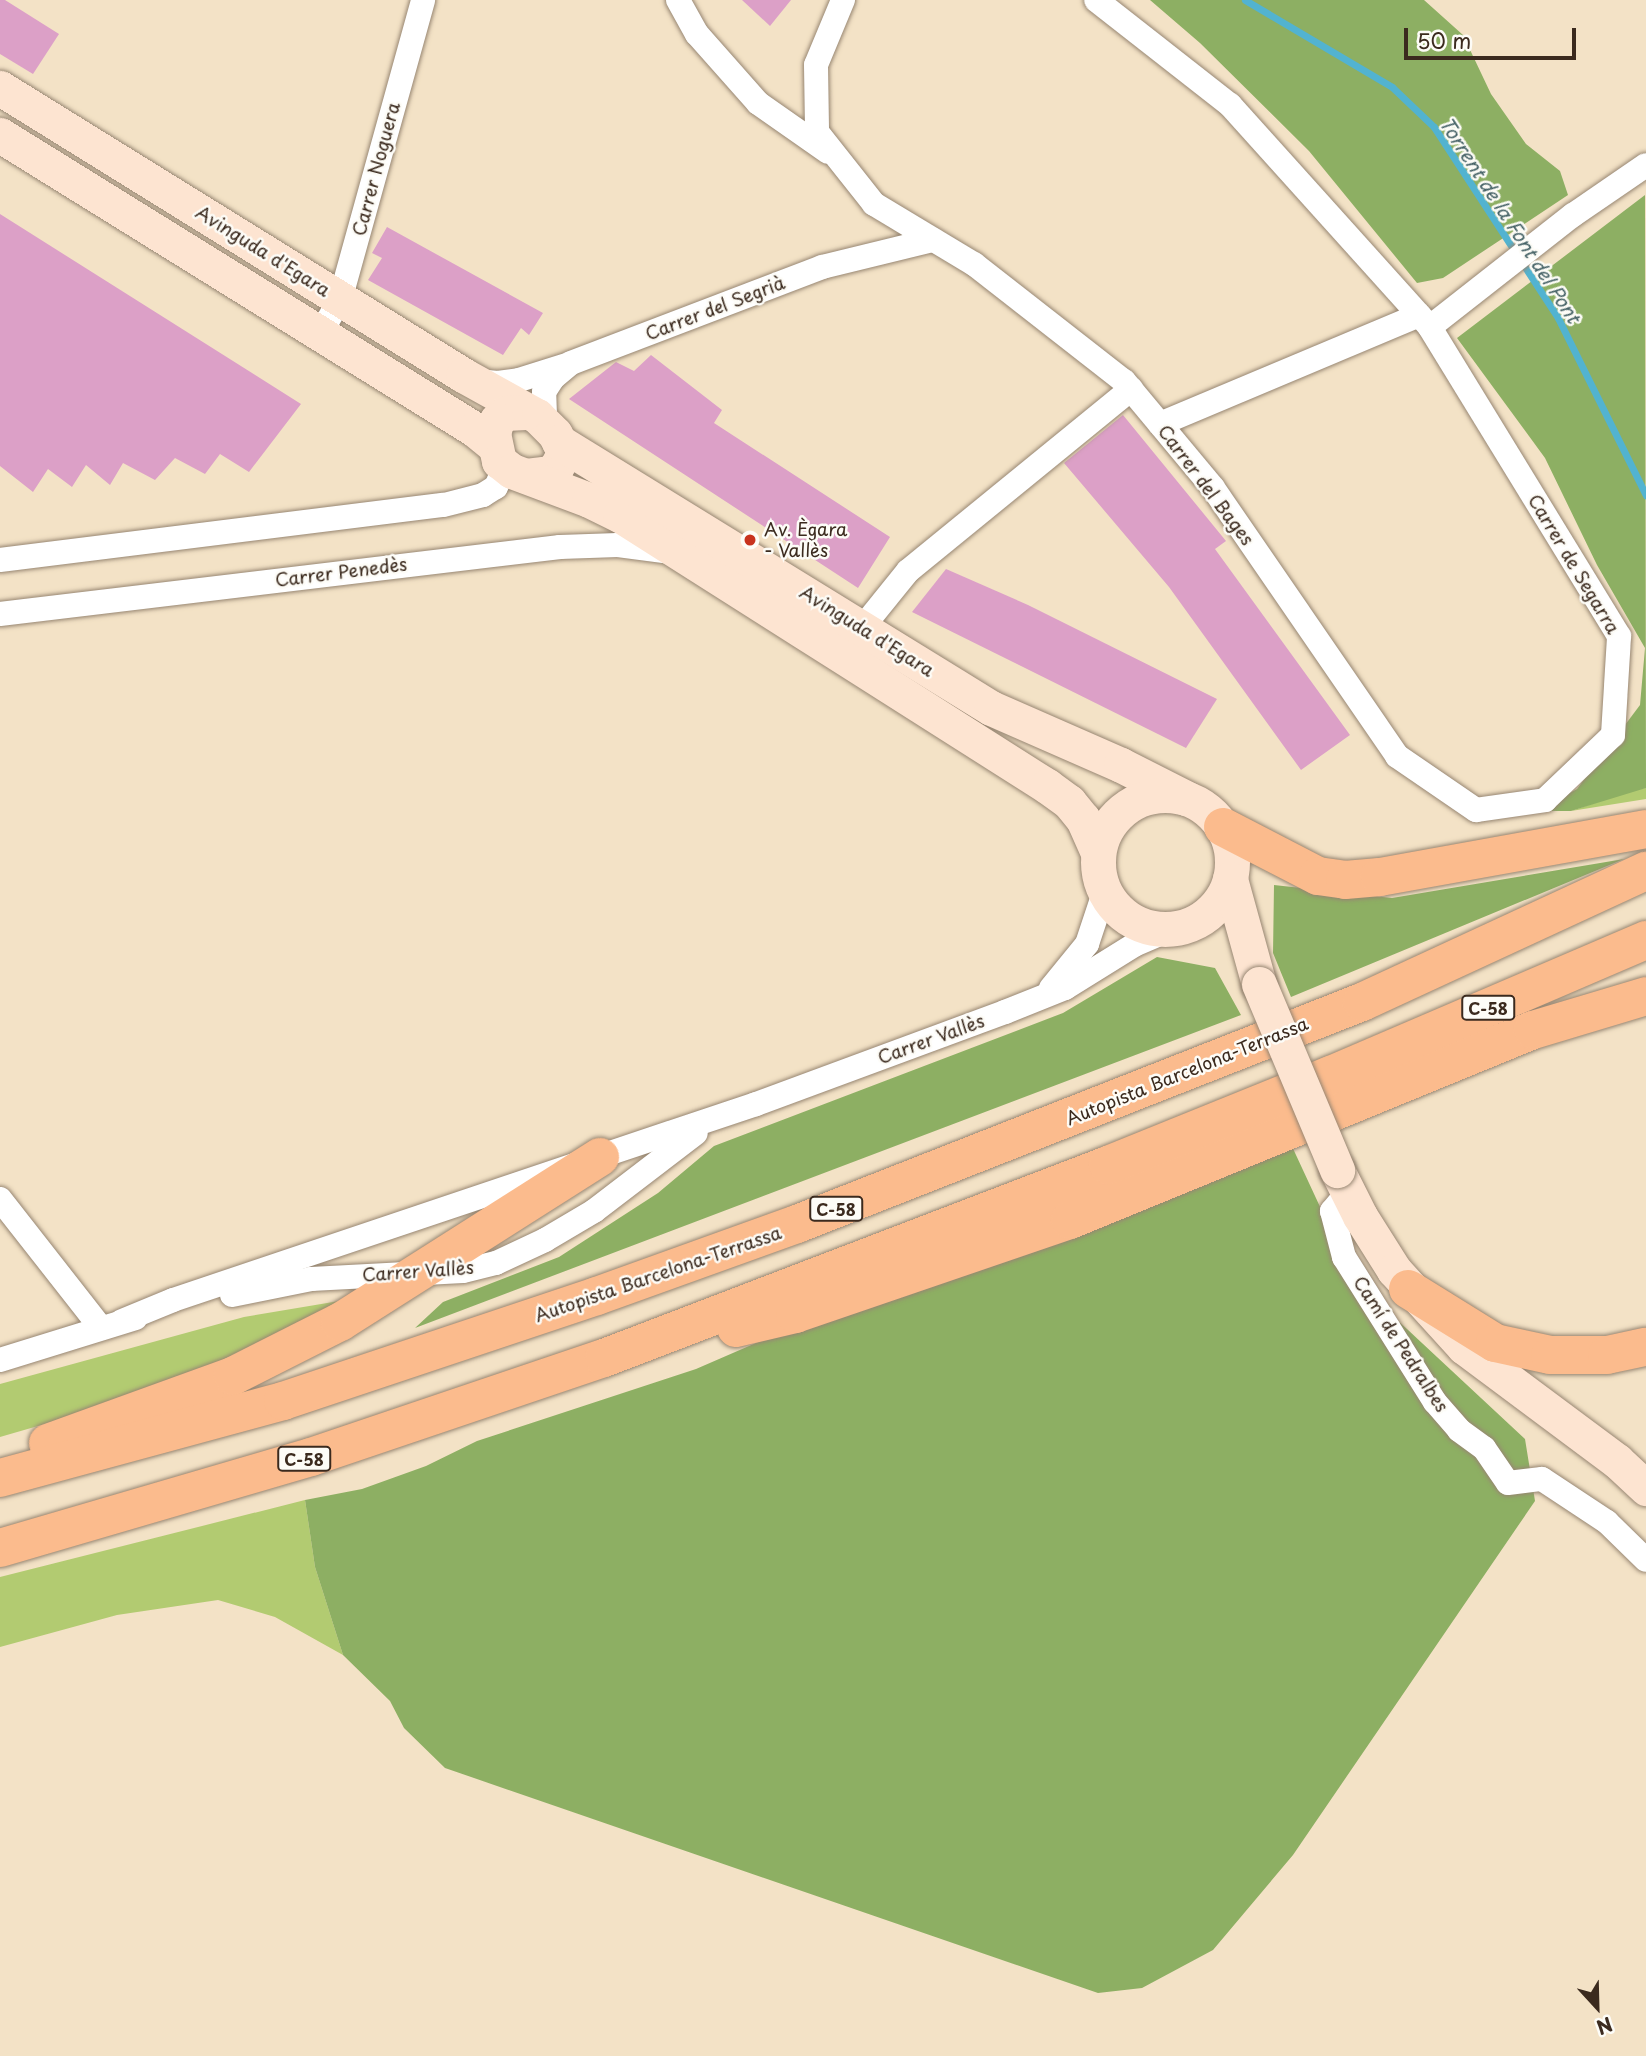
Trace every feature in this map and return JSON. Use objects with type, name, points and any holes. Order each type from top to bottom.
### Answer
[{"type":"highway","points":[[1223,827],[1318,876],[1345,880],[1380,877],[1646,829]]},
{"type":"highway","name":"Autopista Barcelona-Terrassa","points":[[0,1478],[283,1401],[597,1296],[797,1224],[1362,1002],[1646,872]]},
{"type":"highway","name":"C-58","points":[[0,1548],[311,1457],[604,1357],[1120,1160],[1331,1075],[1646,940]]},
{"type":"highway","points":[[604,1357],[795,1314],[1070,1220],[1534,1030],[1646,996]]},
{"type":"highway","points":[[0,1460],[233,1376],[340,1322],[600,1157]]},
{"type":"highway","points":[[1408,1289],[1495,1343],[1550,1355],[1606,1354],[1646,1348]]},
{"type":"street","name":"Carrer Noguera","points":[[320,334],[341,300],[423,0]]},
{"type":"street","name":"Carrer del Bages","points":[[678,0],[697,34],[758,103],[839,160]]},
{"type":"street","name":"Carrer del Bages","points":[[843,0],[816,65],[817,132],[874,204],[974,264],[1131,389],[1213,488],[1397,756],[1476,810],[1545,800]]},
{"type":"street","name":"Carrer de Segarra","points":[[1096,0],[1230,105],[1425,321],[1619,636],[1612,735],[1545,800]]},
{"type":"street","name":"Avinguda d'Egara","points":[[0,88],[471,380],[521,435],[599,505],[1069,802],[1083,819],[1098,853]]},
{"type":"street","name":"Avinguda d'Egara","points":[[0,135],[474,429],[521,435],[862,628],[991,708],[1121,765],[1186,798]]},
{"type":"street","points":[[1160,424],[1425,321],[1463,303],[1573,215],[1646,165]]},
{"type":"street","name":"Carrer del Segrià","points":[[471,380],[498,383],[561,367],[822,267],[933,240]]},
{"type":"street","name":"Carrer del Segrià","points":[[521,435],[561,367]]},
{"type":"street","name":"Carrer del Segrià","points":[[521,435],[545,416],[544,392],[561,367]]},
{"type":"street","points":[[862,628],[908,571],[1131,389]]},
{"type":"street","points":[[0,560],[444,505],[483,495],[496,486],[521,435]]},
{"type":"street","name":"Carrer Penedès","points":[[0,614],[560,547],[618,545],[658,548],[682,555]]},
{"type":"street","points":[[1230,879],[1213,910],[1183,926],[1158,929],[1135,923],[1118,911],[1104,892],[1099,876],[1098,853],[1112,820],[1121,810],[1142,799],[1163,795],[1186,798],[1207,809],[1223,827],[1232,856],[1230,879],[1259,984],[1342,1181],[1377,1244],[1408,1289],[1464,1348],[1617,1461],[1646,1488]]},
{"type":"street","name":"Carrer Vallès","points":[[1027,1003],[1061,980],[1075,962],[1095,928],[1104,892]]},
{"type":"street","points":[[1183,926],[1217,936],[1259,984]]},
{"type":"street","name":"Carrer Vallès","points":[[112,1325],[173,1300],[756,1104],[1074,984],[1134,945],[1183,926]]},
{"type":"street","name":"Carrer Vallès","points":[[0,1360],[112,1325],[255,1289],[311,1279],[463,1271],[496,1263],[545,1240],[594,1211],[683,1140],[756,1104]]},
{"type":"street","name":"Camí de Pedralbes","points":[[1342,1181],[1332,1211],[1344,1257],[1434,1402],[1460,1430],[1484,1448],[1508,1483],[1542,1479],[1607,1522],[1646,1560]]},
{"type":"street","points":[[0,1199],[112,1325]]},
{"type":"green space","points":[[1150,0],[1424,0],[1463,35],[1491,94],[1526,144],[1560,171],[1568,195],[1443,278],[1417,283],[1309,151],[1200,43]]},
{"type":"green space","points":[[1645,195],[1646,788],[1571,811],[1537,811],[1577,789],[1640,705],[1645,648],[1597,565],[1545,458],[1457,338]]},
{"type":"green space","points":[[1646,788],[1646,799],[1571,811],[1636,789]]},
{"type":"green space","points":[[1624,859],[1291,997],[1273,953],[1274,885],[1392,898]]},
{"type":"green space","points":[[1157,957],[1215,968],[1241,1015],[415,1328],[443,1302],[559,1257],[658,1193],[714,1146],[1063,1013]]},
{"type":"green space","points":[[1283,1127],[1328,1224],[1393,1316],[1525,1439],[1535,1501],[1293,1855],[1213,1950],[1142,1988],[1098,1993],[445,1768],[404,1728],[390,1701],[343,1655],[315,1567],[305,1500],[362,1489],[426,1466],[477,1441],[696,1369],[821,1315]]},
{"type":"green space","points":[[363,1297],[217,1374],[0,1437],[0,1384],[244,1317]]},
{"type":"green space","points":[[305,1500],[315,1567],[343,1655],[275,1617],[218,1600],[117,1615],[0,1647],[0,1577]]},
{"type":"building","points":[[0,0],[5,0],[59,34],[33,74],[0,54]]},
{"type":"building","points":[[742,0],[791,0],[770,26]]},
{"type":"building","points":[[0,214],[301,404],[249,472],[220,454],[205,474],[175,458],[155,480],[123,463],[110,485],[86,465],[72,487],[48,469],[33,492],[0,466]]},
{"type":"building","points":[[387,227],[543,313],[529,335],[521,328],[503,355],[368,280],[382,258],[372,253]]},
{"type":"building","points":[[651,355],[722,410],[714,423],[890,537],[858,588],[569,399],[616,362],[634,371]]},
{"type":"building","points":[[1123,415],[1226,541],[1215,549],[1350,735],[1301,770],[1169,587],[1064,463]]},
{"type":"building","points":[[946,569],[1028,605],[1217,699],[1186,748],[912,612]]},
{"type":"waterway","name":"Torrent de la Font del Pont","points":[[1245,0],[1392,87],[1434,127],[1558,318],[1646,495]]},
{"type":"place","name":"Av. Ègara - Vallès","points":[[750,540]]}]
